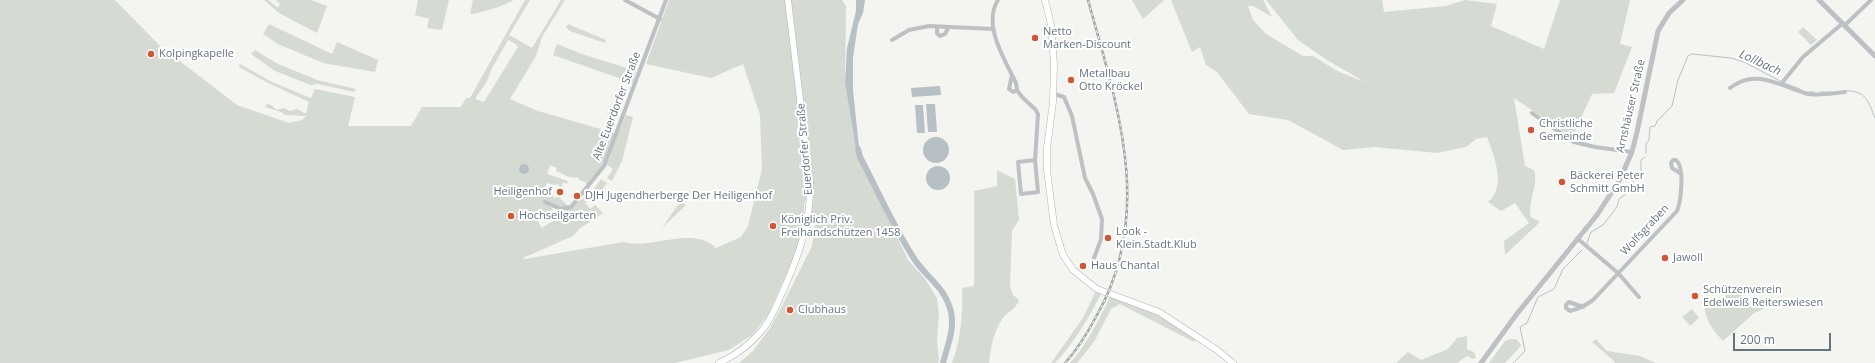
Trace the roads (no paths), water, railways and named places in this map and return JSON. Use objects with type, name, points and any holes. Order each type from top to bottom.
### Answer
[{"type":"main road","name":"Euerdorfer Straße","points":[[719,363],[747,345],[763,329],[772,315],[799,254],[807,225],[810,202],[810,182],[788,0]]},
{"type":"main road","points":[[1045,0],[1053,39],[1054,94],[1047,148],[1048,176],[1056,238],[1068,262],[1081,277],[1097,289],[1159,312],[1233,363]]},
{"type":"street","points":[[625,0],[660,19]]},
{"type":"street","name":"Alte Euerdorfer Straße","points":[[545,202],[561,209],[571,206],[604,166],[666,0]]},
{"type":"street","points":[[998,0],[994,10],[993,29],[1012,74],[1017,90],[1036,109],[1038,114],[1034,160],[1038,192],[1021,194],[1018,162],[1034,160]]},
{"type":"street","points":[[1819,0],[1875,56]]},
{"type":"street","points":[[1782,82],[1812,48],[1844,24],[1871,0]]},
{"type":"street","name":"Arnshäuser Straße","points":[[1481,363],[1516,315],[1608,199],[1619,181],[1632,152],[1658,31],[1669,13],[1679,1]]},
{"type":"street","points":[[892,40],[902,33],[917,27],[993,29]]},
{"type":"street","points":[[938,27],[937,33],[940,36],[945,34],[948,28]]},
{"type":"street","points":[[1012,74],[1009,89],[1013,92],[1017,90]]},
{"type":"street","points":[[1730,88],[1738,81],[1748,78],[1782,82],[1806,94],[1845,92]]},
{"type":"street","points":[[1054,94],[1064,97],[1069,106],[1083,170],[1102,219],[1101,239],[1092,261]]},
{"type":"street","points":[[1532,113],[1574,142],[1595,147],[1632,152]]},
{"type":"street","name":"Wolfsgraben","points":[[1583,307],[1606,287],[1618,272],[1677,211],[1681,200],[1680,173]]},
{"type":"street","points":[[1577,238],[1618,272],[1639,297]]},
{"type":"waterway","name":"Lollbach","points":[[1646,153],[1646,144],[1649,140],[1650,127],[1655,126],[1657,121],[1672,106],[1678,80],[1688,56],[1692,54],[1731,58],[1744,62],[1782,82]]},
{"type":"waterway","name":"Lollbach","points":[[1784,83],[1800,89]]},
{"type":"waterway","name":"Lollbach","points":[[1845,91],[1858,92],[1862,95],[1868,102],[1875,118]]},
{"type":"waterway","name":"Lollbach","points":[[1809,92],[1814,92]]},
{"type":"waterway","name":"Lollbach","points":[[1820,92],[1832,92]]},
{"type":"waterway","points":[[858,149],[860,157],[907,248],[920,267],[945,296],[948,303],[951,312],[952,325],[943,363]]},
{"type":"waterway","name":"Lollbach","points":[[1587,243],[1591,232],[1603,225],[1617,207],[1619,199],[1627,193],[1629,186],[1641,171],[1641,160],[1645,157]]},
{"type":"waterway","name":"Lollbach","points":[[1513,363],[1525,351],[1520,327],[1527,323],[1538,297],[1554,289],[1563,269],[1582,250]]},
{"type":"railway","points":[[1065,363],[1090,328],[1114,276],[1124,237],[1127,198],[1125,158],[1119,119],[1110,79],[1088,0]]},
{"type":"place","name":"Netto Marken-Discount","points":[[1035,38]]},
{"type":"place","name":"Kolpingkapelle","points":[[151,54]]},
{"type":"place","name":"Metallbau Otto Kröckel","points":[[1071,80]]},
{"type":"place","name":"Christliche Gemeinde","points":[[1531,130]]},
{"type":"place","name":"Bäckerei Peter Schmitt GmbH","points":[[1562,182]]},
{"type":"place","name":"Heiligenhof","points":[[560,192]]},
{"type":"place","name":"DJH Jugendherberge Der Heiligenhof","points":[[577,196]]},
{"type":"place","name":"Hochseilgarten","points":[[511,216]]},
{"type":"place","name":"Königlich Priv. Freihandschützen 1458","points":[[773,226]]},
{"type":"place","name":"Look - Klein.Stadt.Klub","points":[[1108,238]]},
{"type":"place","name":"Jawoll","points":[[1665,258]]},
{"type":"place","name":"Haus Chantal","points":[[1083,266]]},
{"type":"place","name":"Schützenverein Edelweiß Reiterswiesen","points":[[1695,296]]},
{"type":"place","name":"Clubhaus","points":[[790,310]]}]
